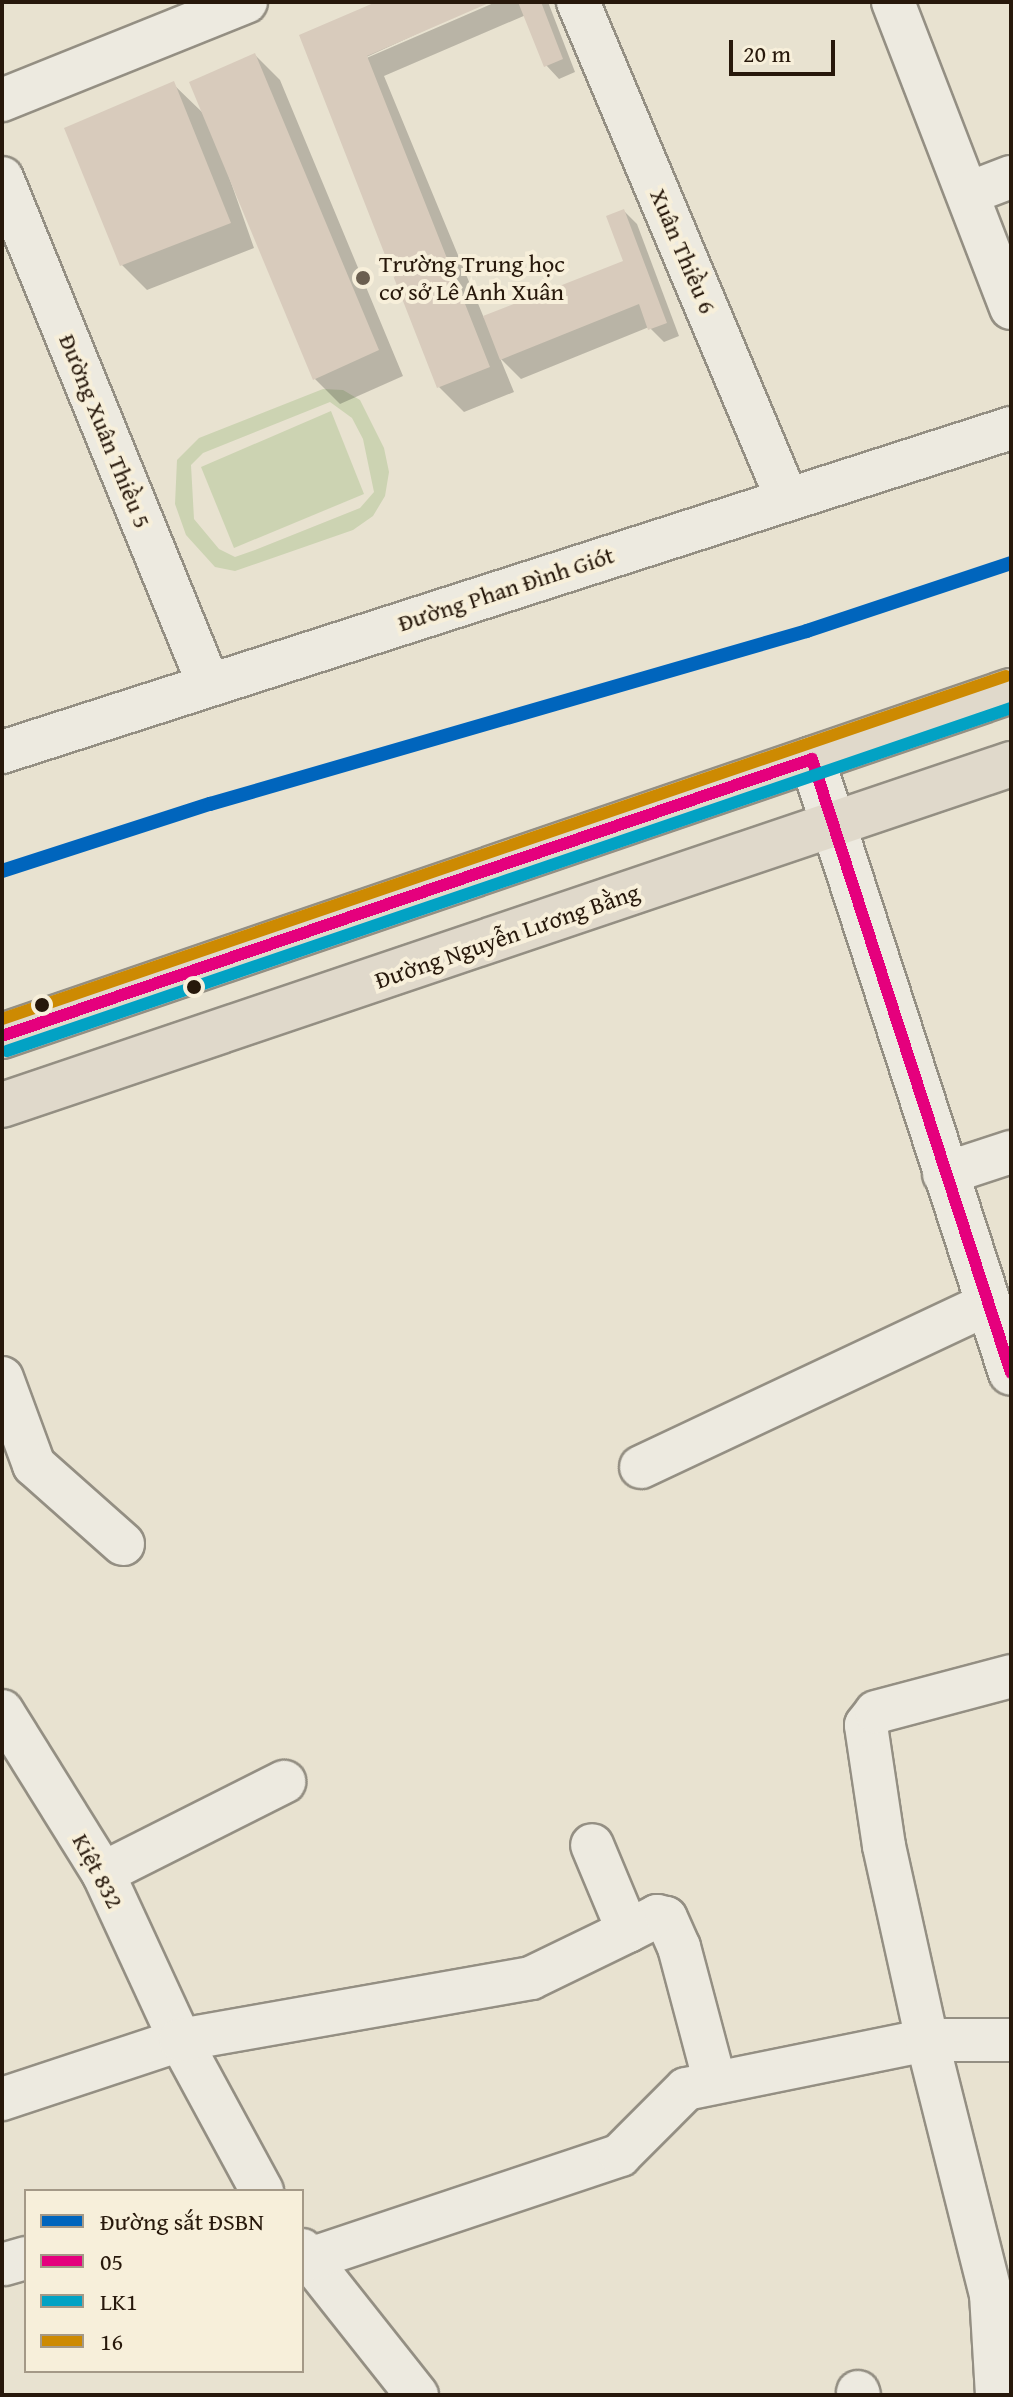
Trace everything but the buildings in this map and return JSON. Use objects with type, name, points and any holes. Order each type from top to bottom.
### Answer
[{"type":"highway","points":[[2,1036],[1011,691]]},
{"type":"highway","name":"Đường Nguyễn Lương Bằng","points":[[2,1105],[1011,764]]},
{"type":"street","points":[[2,100],[166,17],[246,2]]},
{"type":"street","name":"Xuân Thiều 6","points":[[578,2],[787,499]]},
{"type":"street","points":[[893,2],[1011,308]]},
{"type":"street","points":[[969,193],[1011,177]]},
{"type":"street","name":"Đường Xuân Thiều 5","points":[[2,178],[208,683]]},
{"type":"street","name":"Đường Phan Đình Giót","points":[[2,752],[208,683],[1011,428]]},
{"type":"street","points":[[812,759],[1011,1373]]},
{"type":"street","points":[[944,1174],[1011,1152]]},
{"type":"street","points":[[641,1467],[988,1304]]},
{"type":"street","points":[[2,1378],[34,1465],[123,1544]]},
{"type":"street","points":[[997,2395],[991,2295],[927,2040],[884,1846],[866,1725],[876,1712],[1011,1676]]},
{"type":"street","name":"Kiệt 832","points":[[2,1711],[103,1873],[180,2040],[261,2189]]},
{"type":"street","points":[[103,1873],[284,1782]]},
{"type":"street","points":[[592,1845],[628,1931]]},
{"type":"street","points":[[2,2099],[180,2040],[478,1990],[531,1978],[657,1916],[666,1918],[679,1947],[715,2082]]},
{"type":"street","points":[[417,2395],[306,2254],[620,2155],[686,2089],[927,2040],[1011,2040]]},
{"type":"green space","points":[[323,389],[343,390],[360,400],[384,448],[389,472],[385,496],[373,516],[353,530],[235,571],[215,567],[186,535],[175,504],[177,460],[199,438]],"holes":[[[330,402],[352,418],[363,439],[374,492],[360,508],[235,557],[219,549],[194,519],[191,465],[203,453]]]},
{"type":"green space","points":[[331,411],[364,494],[234,548],[201,467]]},
{"type":"rail line","name":"ĐSBN","points":[[2,871],[210,804],[807,631],[1011,563]]},
{"type":"transit line","name":"16","points":[[2,1019],[1006,676]]},
{"type":"transit line","name":"LK1","points":[[7,1051],[1011,708]]},
{"type":"transit line","name":"05","points":[[2,1036],[812,759],[1011,1373]]},
{"type":"place","name":"Trường Trung học cơ sở Lê Anh Xuân","points":[[363,278]]}]
